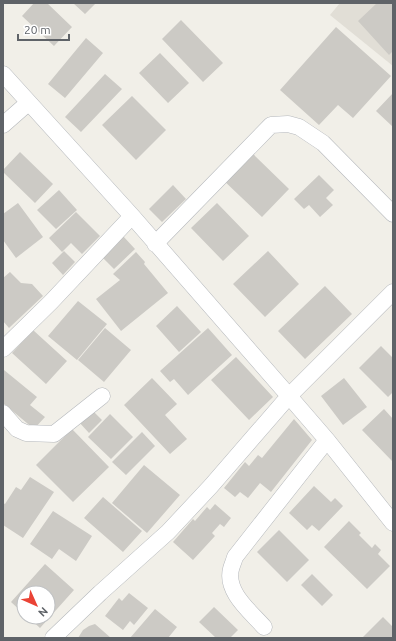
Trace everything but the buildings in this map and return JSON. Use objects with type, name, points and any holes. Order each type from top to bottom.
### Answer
[{"type":"street","points":[[3,74],[132,216],[289,396],[327,440],[393,523]]},
{"type":"street","points":[[3,125],[28,103]]},
{"type":"street","points":[[155,244],[271,124],[288,124],[299,127],[323,143],[393,214]]},
{"type":"street","points":[[3,349],[51,302],[132,216]]},
{"type":"street","points":[[55,637],[100,593],[168,532],[211,486],[289,396],[393,292]]},
{"type":"street","points":[[3,413],[17,429],[26,433],[54,434],[102,396]]},
{"type":"street","points":[[264,627],[233,592],[230,583],[230,570],[235,557],[327,440]]},
{"type":"shaded area","points":[[340,3],[393,3],[393,66],[330,15]]}]
